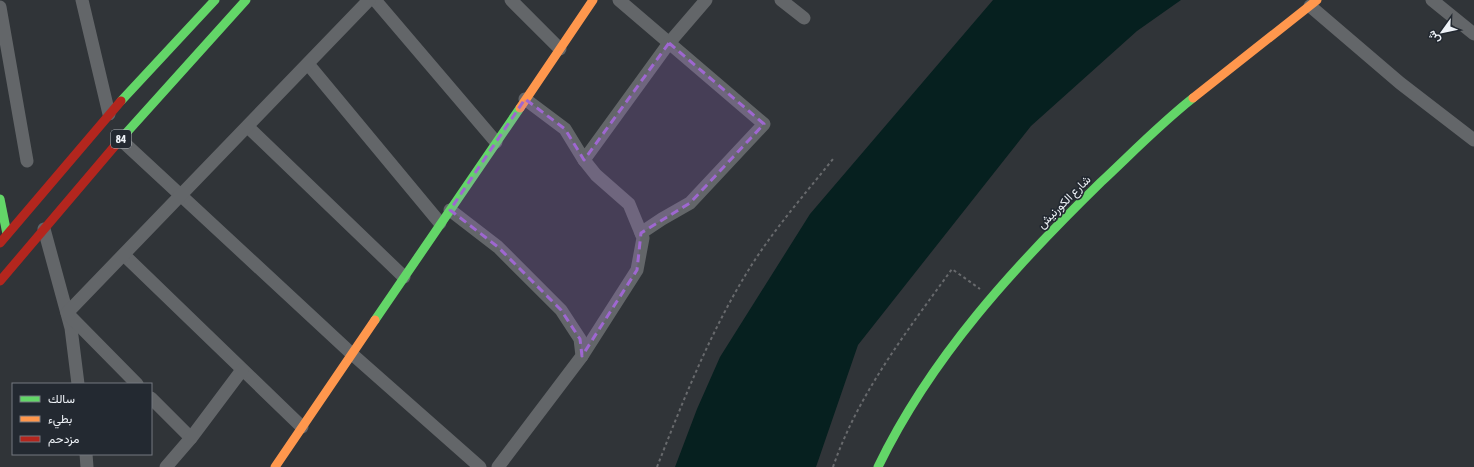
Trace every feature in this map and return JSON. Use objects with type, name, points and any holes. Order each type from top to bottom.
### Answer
[{"type":"street","points":[[82,0],[109,114]]},
{"type":"street","name":"84","points":[[0,242],[109,114],[215,0]]},
{"type":"street","name":"84","points":[[0,281],[120,139],[246,0]]},
{"type":"street","points":[[67,313],[369,0]]},
{"type":"street","points":[[375,0],[496,142]]},
{"type":"street","points":[[511,0],[560,49]]},
{"type":"street","points":[[275,467],[593,0]]},
{"type":"street","points":[[618,0],[764,124],[690,203],[641,233]]},
{"type":"street","points":[[584,160],[669,44],[706,0]]},
{"type":"street","points":[[781,0],[804,18]]},
{"type":"street","points":[[1432,0],[1474,34]]},
{"type":"street","points":[[1313,3],[1400,83],[1474,140]]},
{"type":"street","name":"شارع الكورنيش","points":[[878,467],[895,432],[930,376],[991,297],[1057,225],[1170,116],[1313,3]]},
{"type":"street","points":[[0,7],[26,161]]},
{"type":"street","points":[[308,64],[440,223]]},
{"type":"street","points":[[498,467],[582,356],[637,270],[643,238],[629,204],[596,175],[584,160],[565,129],[525,99]]},
{"type":"street","points":[[248,127],[404,277]]},
{"type":"street","points":[[120,139],[352,354],[480,467]]},
{"type":"street","points":[[0,199],[7,234],[26,250]]},
{"type":"street","points":[[450,210],[498,247],[561,310],[580,339],[582,356]]},
{"type":"street","points":[[44,229],[71,328],[78,383]]},
{"type":"street","points":[[124,255],[302,427]]},
{"type":"street","points":[[67,313],[136,383]]},
{"type":"street","points":[[166,467],[191,438],[242,370]]},
{"type":"street","points":[[152,399],[191,438]]},
{"type":"street","points":[[86,455],[87,467]]},
{"type":"path","points":[[658,467],[693,380],[740,285],[764,246],[832,159]]},
{"type":"path","points":[[833,467],[844,435],[860,404],[952,269],[991,297]]},
{"type":"highlighted area","points":[[669,43],[764,124],[690,203],[641,233],[637,270],[582,356],[580,339],[561,310],[498,247],[450,210],[525,99],[565,129],[584,160]]},
{"type":"shaded area","points":[[993,0],[1181,0],[1137,31],[1031,126],[858,345],[816,467],[675,467],[697,409],[720,357],[810,214]]},
{"type":"traffic: fast","points":[[121,101],[215,0]]},
{"type":"traffic: fast","points":[[119,141],[246,0]]},
{"type":"traffic: fast","points":[[878,467],[899,427],[923,388],[949,351],[1006,281],[1101,182],[1157,129],[1193,98]]},
{"type":"traffic: fast","points":[[375,320],[520,108]]},
{"type":"traffic: fast","points":[[0,199],[7,234]]},
{"type":"traffic: slow","points":[[520,108],[593,0]]},
{"type":"traffic: slow","points":[[1193,98],[1317,0]]},
{"type":"traffic: slow","points":[[275,467],[375,320]]},
{"type":"traffic: jam","points":[[0,243],[121,101]]},
{"type":"traffic: jam","points":[[0,281],[119,141]]}]
